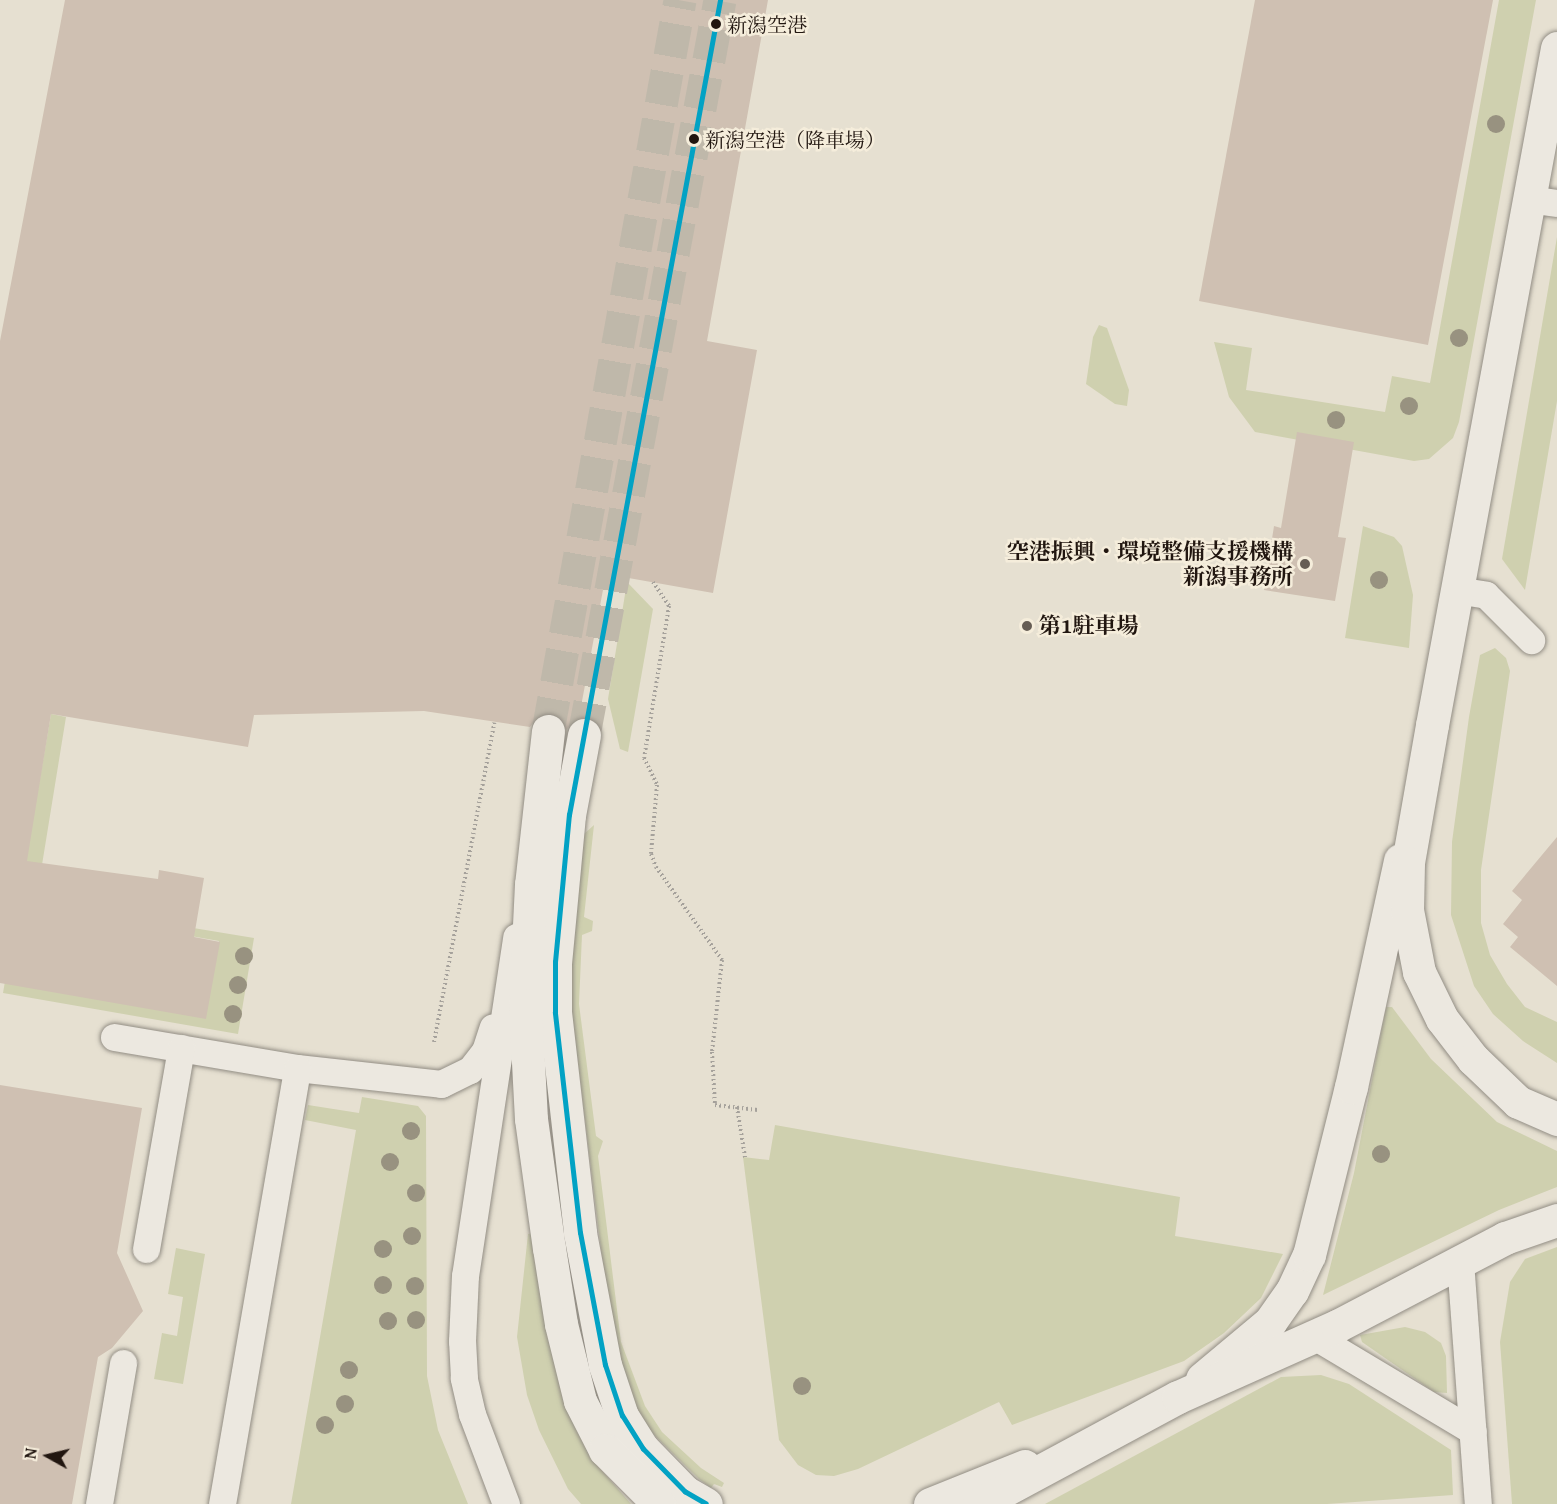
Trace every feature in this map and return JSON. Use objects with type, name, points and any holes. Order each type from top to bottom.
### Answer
[{"type":"street","points":[[1557,48],[1543,201],[1456,590],[1408,863],[1410,942],[1442,1019],[1473,1059],[1518,1102],[1557,1119]]},
{"type":"street","points":[[1178,1397],[1270,1322],[1292,1292],[1309,1255],[1351,1087],[1444,659]]},
{"type":"street","points":[[548,731],[531,884],[525,1005],[531,1119],[549,1248],[580,1401],[605,1450],[660,1504]]},
{"type":"street","points":[[584,735],[569,815],[555,962],[555,1012],[580,1233],[605,1365],[622,1416],[643,1449],[685,1492],[706,1504]]},
{"type":"street","points":[[979,1504],[1096,1438],[1178,1397],[1314,1336],[1505,1238],[1557,1220]]},
{"type":"street","points":[[930,1504],[1096,1438]]},
{"type":"lane","points":[[1456,590],[1486,595],[1531,640]]},
{"type":"lane","points":[[506,1504],[486,1460],[464,1378],[462,1341],[465,1276],[548,731]]},
{"type":"lane","points":[[114,1037],[297,1068],[441,1084],[470,1070],[485,1051],[508,987]]},
{"type":"lane","points":[[146,1249],[181,1048]]},
{"type":"lane","points":[[222,1504],[297,1068]]},
{"type":"lane","points":[[1460,1262],[1478,1504]]},
{"type":"lane","points":[[1314,1336],[1473,1431]]},
{"type":"lane","points":[[99,1504],[123,1363]]},
{"type":"path","points":[[653,582],[669,606],[644,758],[657,785],[651,854],[656,867],[722,960],[711,1071],[715,1104],[758,1110]]},
{"type":"path","points":[[434,1044],[495,723]]},
{"type":"path","points":[[737,1107],[746,1157]]},
{"type":"green space","points":[[1499,0],[1536,0],[1459,422],[1453,438],[1429,459],[1414,461],[1255,432],[1229,397],[1214,342],[1252,348],[1246,390],[1385,412],[1392,376],[1430,383]]},
{"type":"green space","points":[[1557,237],[1557,401],[1525,590],[1502,559]]},
{"type":"green space","points":[[1099,325],[1107,328],[1129,390],[1127,406],[1115,404],[1086,384],[1093,337]]},
{"type":"green space","points":[[1363,526],[1394,537],[1402,546],[1413,595],[1409,648],[1345,638]]},
{"type":"green space","points":[[627,582],[653,609],[628,752],[620,749],[608,699]]},
{"type":"green space","points":[[1495,648],[1506,658],[1510,671],[1481,870],[1481,923],[1490,955],[1507,984],[1525,1007],[1557,1022],[1557,1063],[1523,1041],[1493,1014],[1474,986],[1451,915],[1452,842],[1469,717],[1480,655]]},
{"type":"green space","points":[[51,714],[66,717],[35,908],[204,1018],[219,941],[95,919],[96,912],[254,938],[238,1034],[3,993]]},
{"type":"green space","points":[[594,825],[584,917],[593,921],[592,931],[582,935],[579,1004],[596,1136],[603,1141],[598,1156],[621,1342],[645,1406],[662,1432],[701,1468],[724,1483],[722,1487],[714,1484],[711,1488],[699,1479],[643,1424],[620,1370],[609,1314],[571,1007],[571,960],[584,834]]},
{"type":"green space","points":[[1386,1007],[1392,1007],[1431,1059],[1497,1122],[1557,1151],[1557,1187],[1499,1210],[1323,1295],[1354,1173]]},
{"type":"green space","points":[[362,1097],[418,1106],[426,1116],[427,1376],[438,1430],[468,1504],[291,1504],[356,1130],[305,1120],[308,1105],[359,1113]]},
{"type":"green space","points":[[775,1125],[1180,1197],[1175,1236],[1283,1254],[1261,1298],[1224,1333],[1184,1361],[1012,1425],[999,1402],[858,1469],[834,1476],[816,1475],[798,1465],[779,1440],[743,1157],[769,1160]]},
{"type":"green space","points":[[534,1233],[581,1438],[604,1473],[631,1504],[581,1504],[568,1489],[539,1430],[527,1395],[517,1337],[528,1234]]},
{"type":"green space","points":[[1557,1247],[1557,1504],[1512,1504],[1500,1342],[1510,1282],[1525,1259]]},
{"type":"green space","points":[[176,1248],[205,1254],[183,1384],[154,1379],[162,1333],[177,1336],[183,1297],[168,1294]]},
{"type":"green space","points":[[1405,1327],[1425,1332],[1441,1343],[1446,1356],[1447,1393],[1434,1392],[1362,1342],[1360,1335]]},
{"type":"green space","points":[[1321,1375],[1349,1384],[1451,1450],[1453,1495],[1327,1504],[1045,1504],[1281,1377]]},
{"type":"building","name":"新潟空港","points":[[65,0],[768,0],[707,341],[757,350],[713,593],[606,574],[579,717],[566,730],[560,716],[549,712],[540,714],[530,727],[424,711],[254,715],[248,747],[51,714],[27,861],[158,879],[159,870],[204,878],[194,937],[220,942],[206,1019],[0,983],[0,341]]},
{"type":"building","points":[[1255,0],[1493,0],[1428,345],[1199,301]]},
{"type":"building","points":[[1297,432],[1354,442],[1338,537],[1346,538],[1335,601],[1264,590],[1274,526],[1281,528]]},
{"type":"building","points":[[1557,837],[1557,986],[1510,947],[1518,937],[1503,924],[1522,900],[1512,891]]},
{"type":"building","points":[[0,1085],[142,1108],[117,1253],[143,1311],[112,1348],[98,1357],[72,1504],[0,1504]]},
{"type":"tunnel","points":[[548,731],[680,0]]},
{"type":"tunnel","points":[[584,735],[720,0]]},
{"type":"transit line","points":[[706,1504],[685,1492],[643,1449],[622,1416],[605,1365],[580,1233],[555,1012],[555,962],[569,815],[720,0]]},
{"type":"place","name":"新潟空港","points":[[716,24]]},
{"type":"place","name":"新潟空港（降車場）","points":[[694,139]]},
{"type":"place","name":"空港振興・環境整備支援機構 新潟事務所","points":[[1305,564]]},
{"type":"place","name":"第1駐車場","points":[[1027,626]]}]
